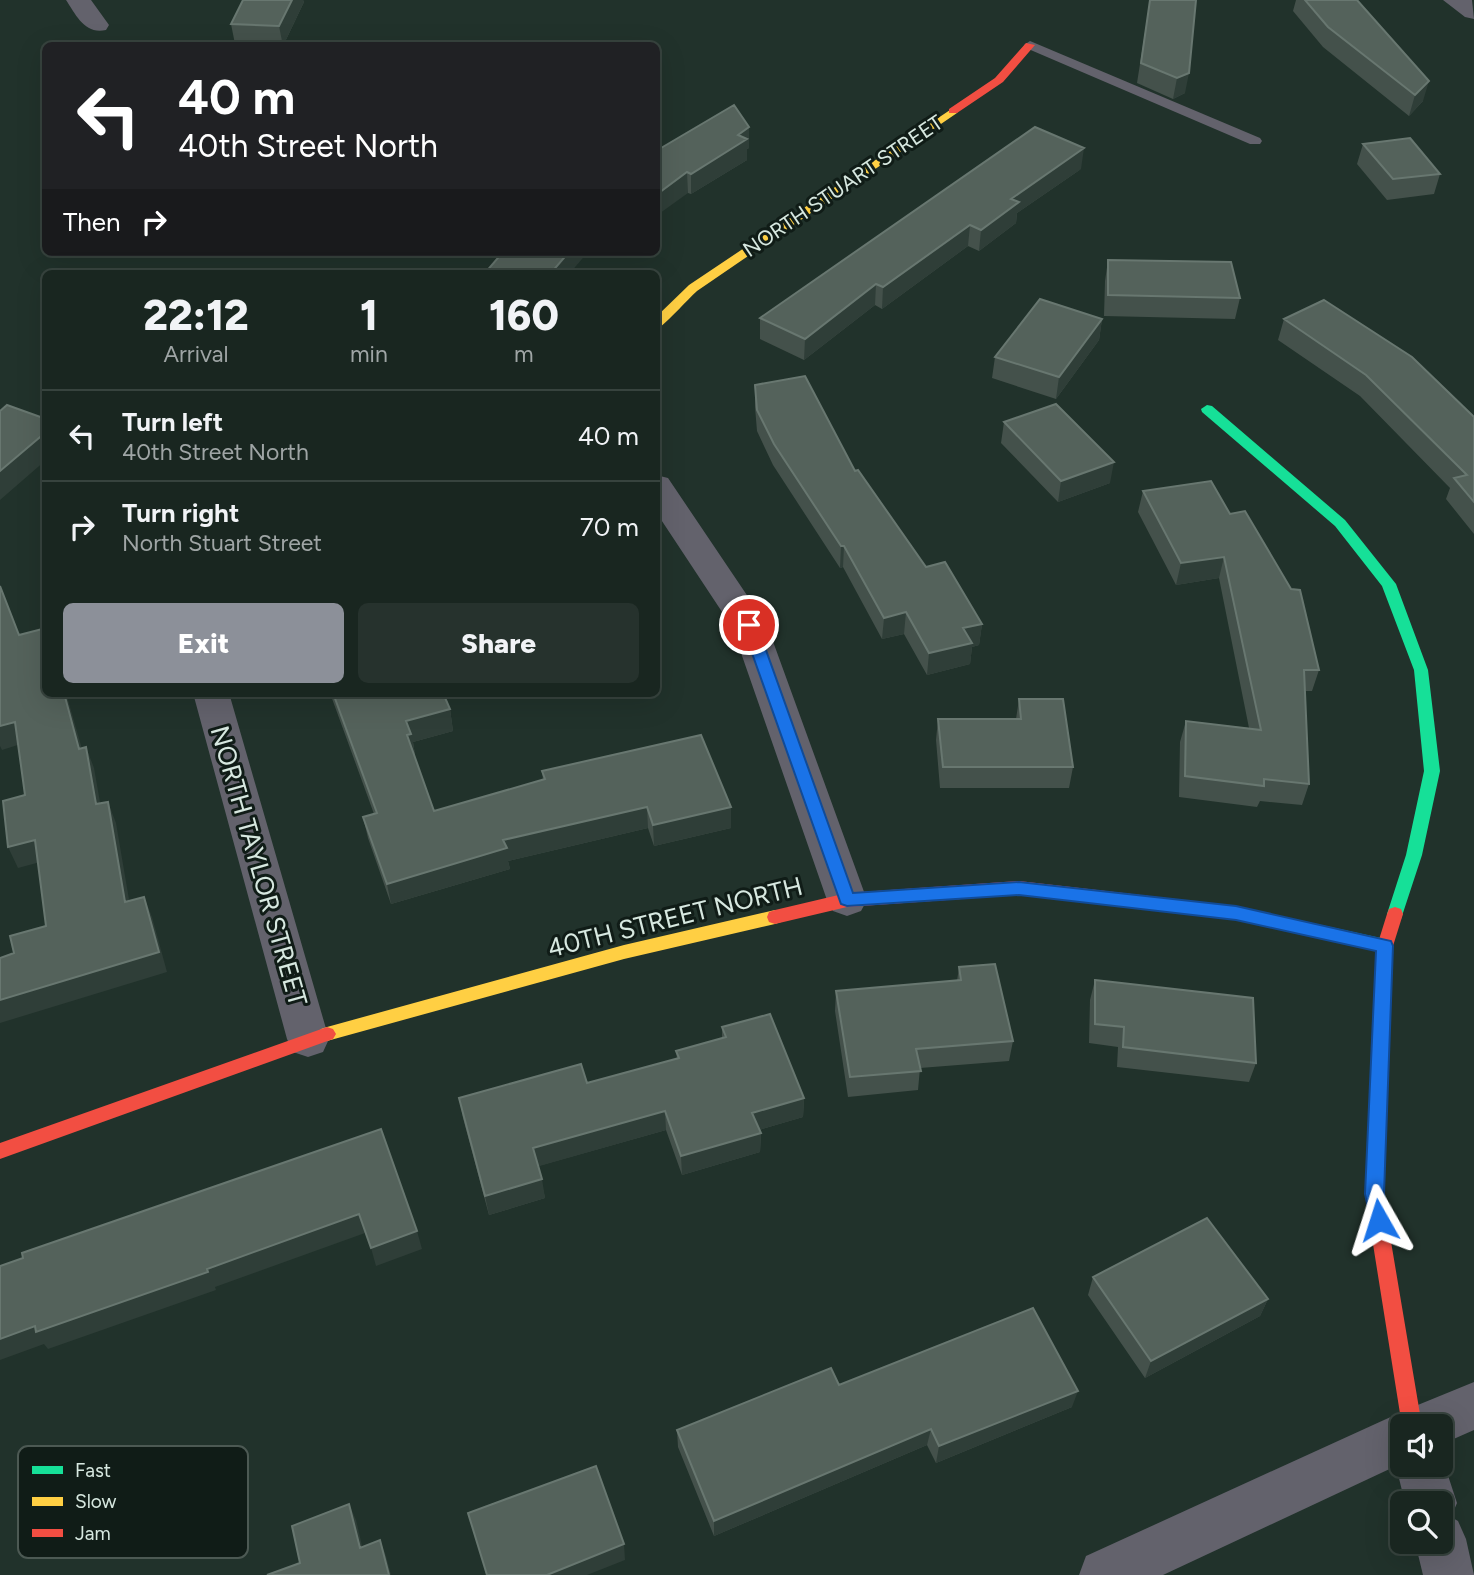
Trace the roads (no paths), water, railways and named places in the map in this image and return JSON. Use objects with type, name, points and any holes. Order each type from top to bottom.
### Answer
[{"type":"street","points":[[78,0],[97,25]]},
{"type":"street","points":[[1455,0],[1474,12]]},
{"type":"street","name":"NORTH STUART STREET","points":[[660,321],[693,288],[999,80],[1030,45]]},
{"type":"street","points":[[1206,409],[1340,523],[1389,584],[1421,670],[1432,771],[1415,855],[1385,946],[1374,1194],[1410,1414]]},
{"type":"street","points":[[660,492],[749,625],[847,900]]},
{"type":"street","name":"NORTH TAYLOR STREET","points":[[212,697],[308,1039]]},
{"type":"street","name":"40TH STREET NORTH","points":[[0,1151],[308,1039],[624,952],[847,900],[1019,888],[1236,913],[1385,946]]},
{"type":"street","points":[[1453,1415],[1474,1406]]},
{"type":"street","points":[[1105,1575],[1390,1443]]},
{"type":"street","points":[[1444,1554],[1449,1575]]},
{"type":"lane","points":[[1030,45],[1255,141]]}]
